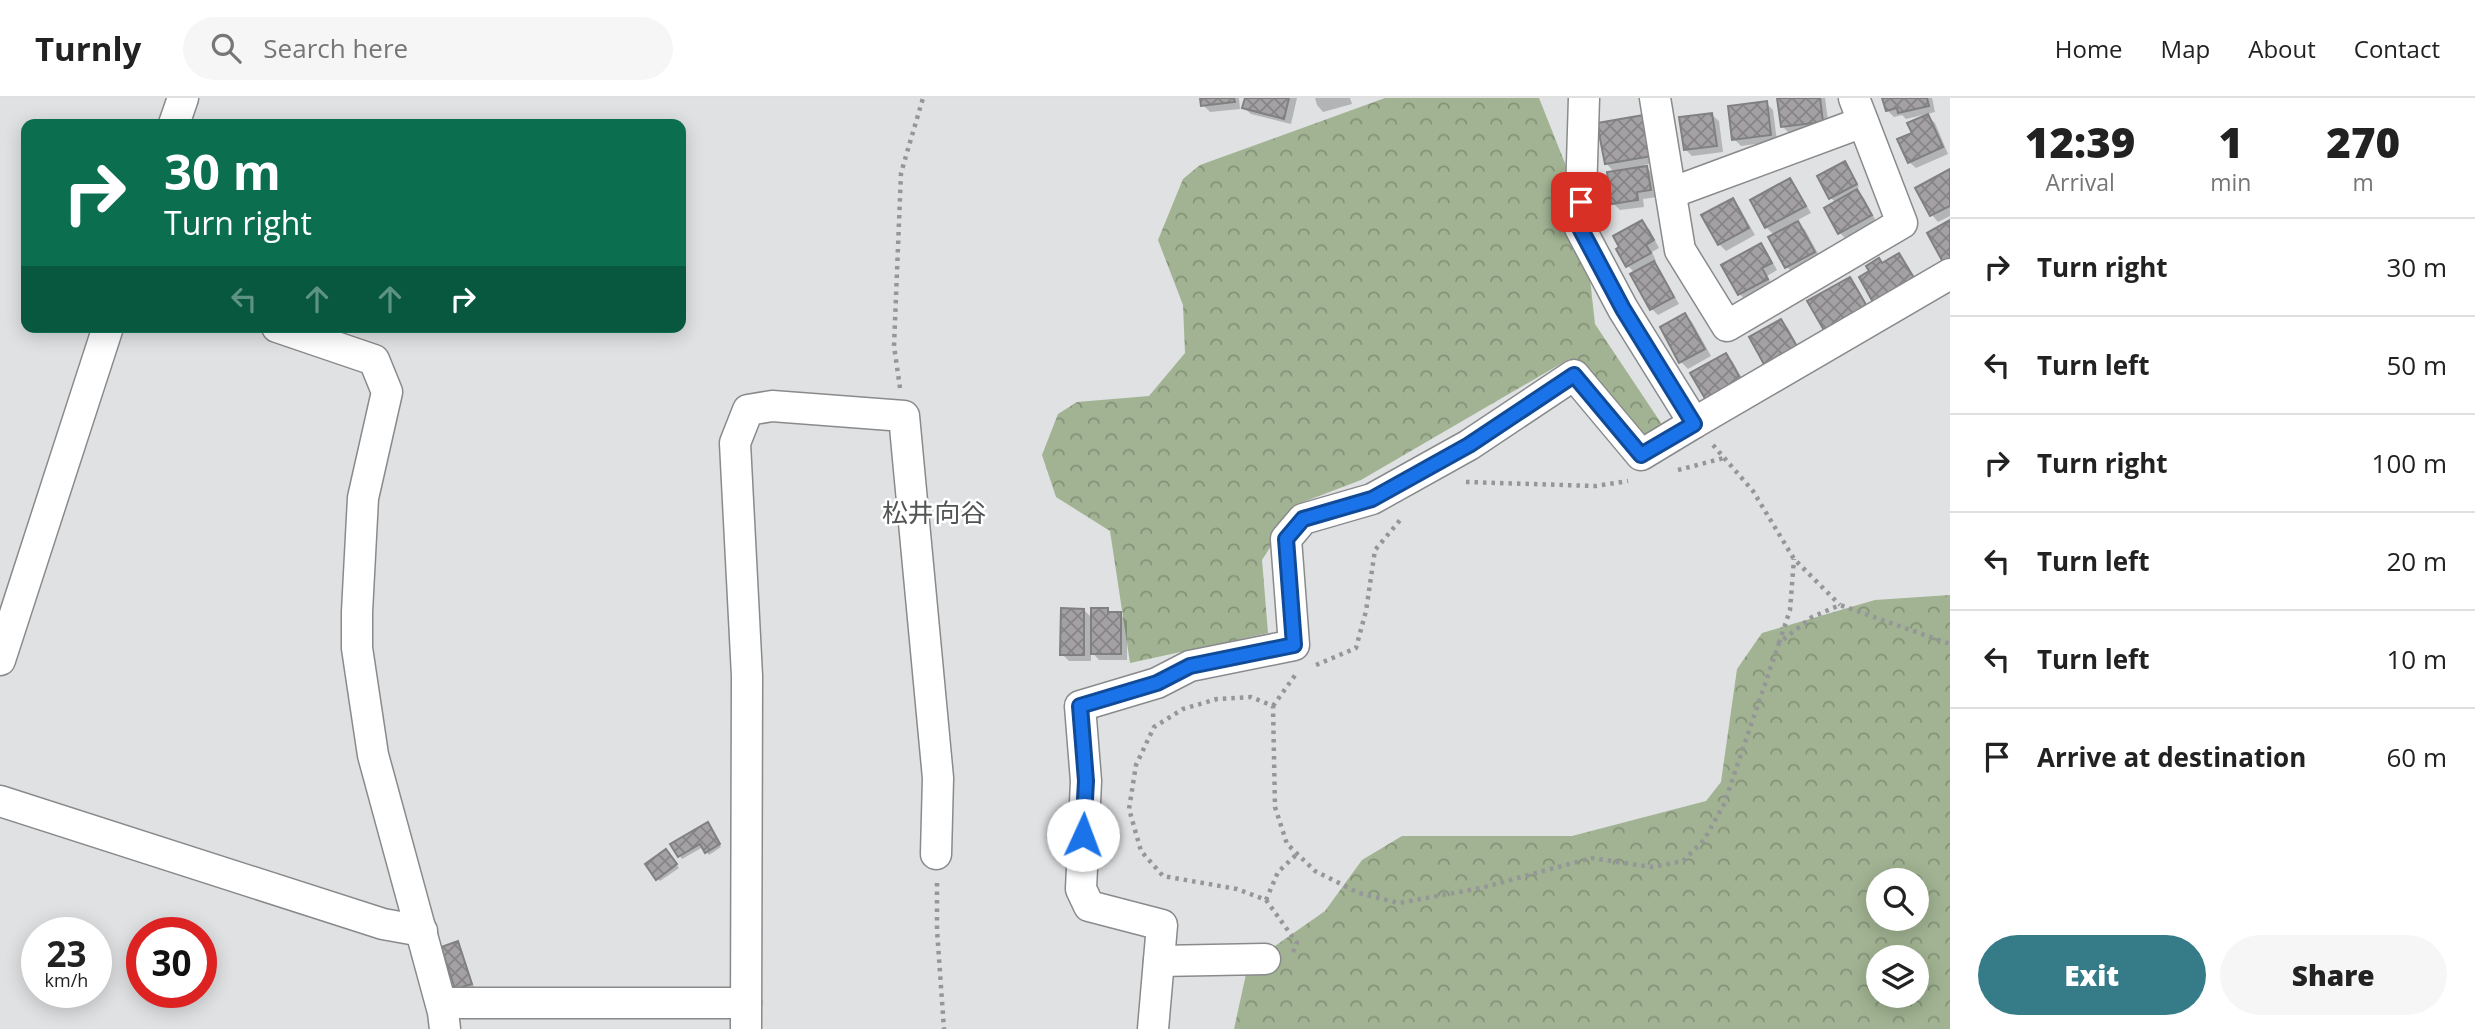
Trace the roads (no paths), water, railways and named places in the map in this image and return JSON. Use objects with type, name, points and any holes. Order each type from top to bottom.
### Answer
[{"type":"street","points":[[176,119],[183,98]]},
{"type":"street","points":[[1584,98],[1580,228],[1623,309],[1694,424]]},
{"type":"street","points":[[1655,98],[1680,250],[1727,326],[1902,223],[1858,110],[1671,194]]},
{"type":"street","points":[[1153,1029],[1162,925],[1089,906],[1081,889],[1086,781],[1080,706],[1157,683],[1190,666],[1294,645],[1286,539],[1303,519],[1372,499],[1469,445],[1574,375],[1641,455],[1950,274]]},
{"type":"street","points":[[0,660],[106,333]]},
{"type":"street","points":[[295,333],[374,360],[387,392],[363,498],[357,648],[373,755],[443,1016],[746,1016],[747,676],[735,443],[748,410],[772,406],[904,416],[938,778],[936,854]]},
{"type":"street","points":[[0,801],[383,923],[422,932]]},
{"type":"street","points":[[1159,961],[1265,960]]},
{"type":"district","name":"松井向谷","points":[[934,513]]}]
